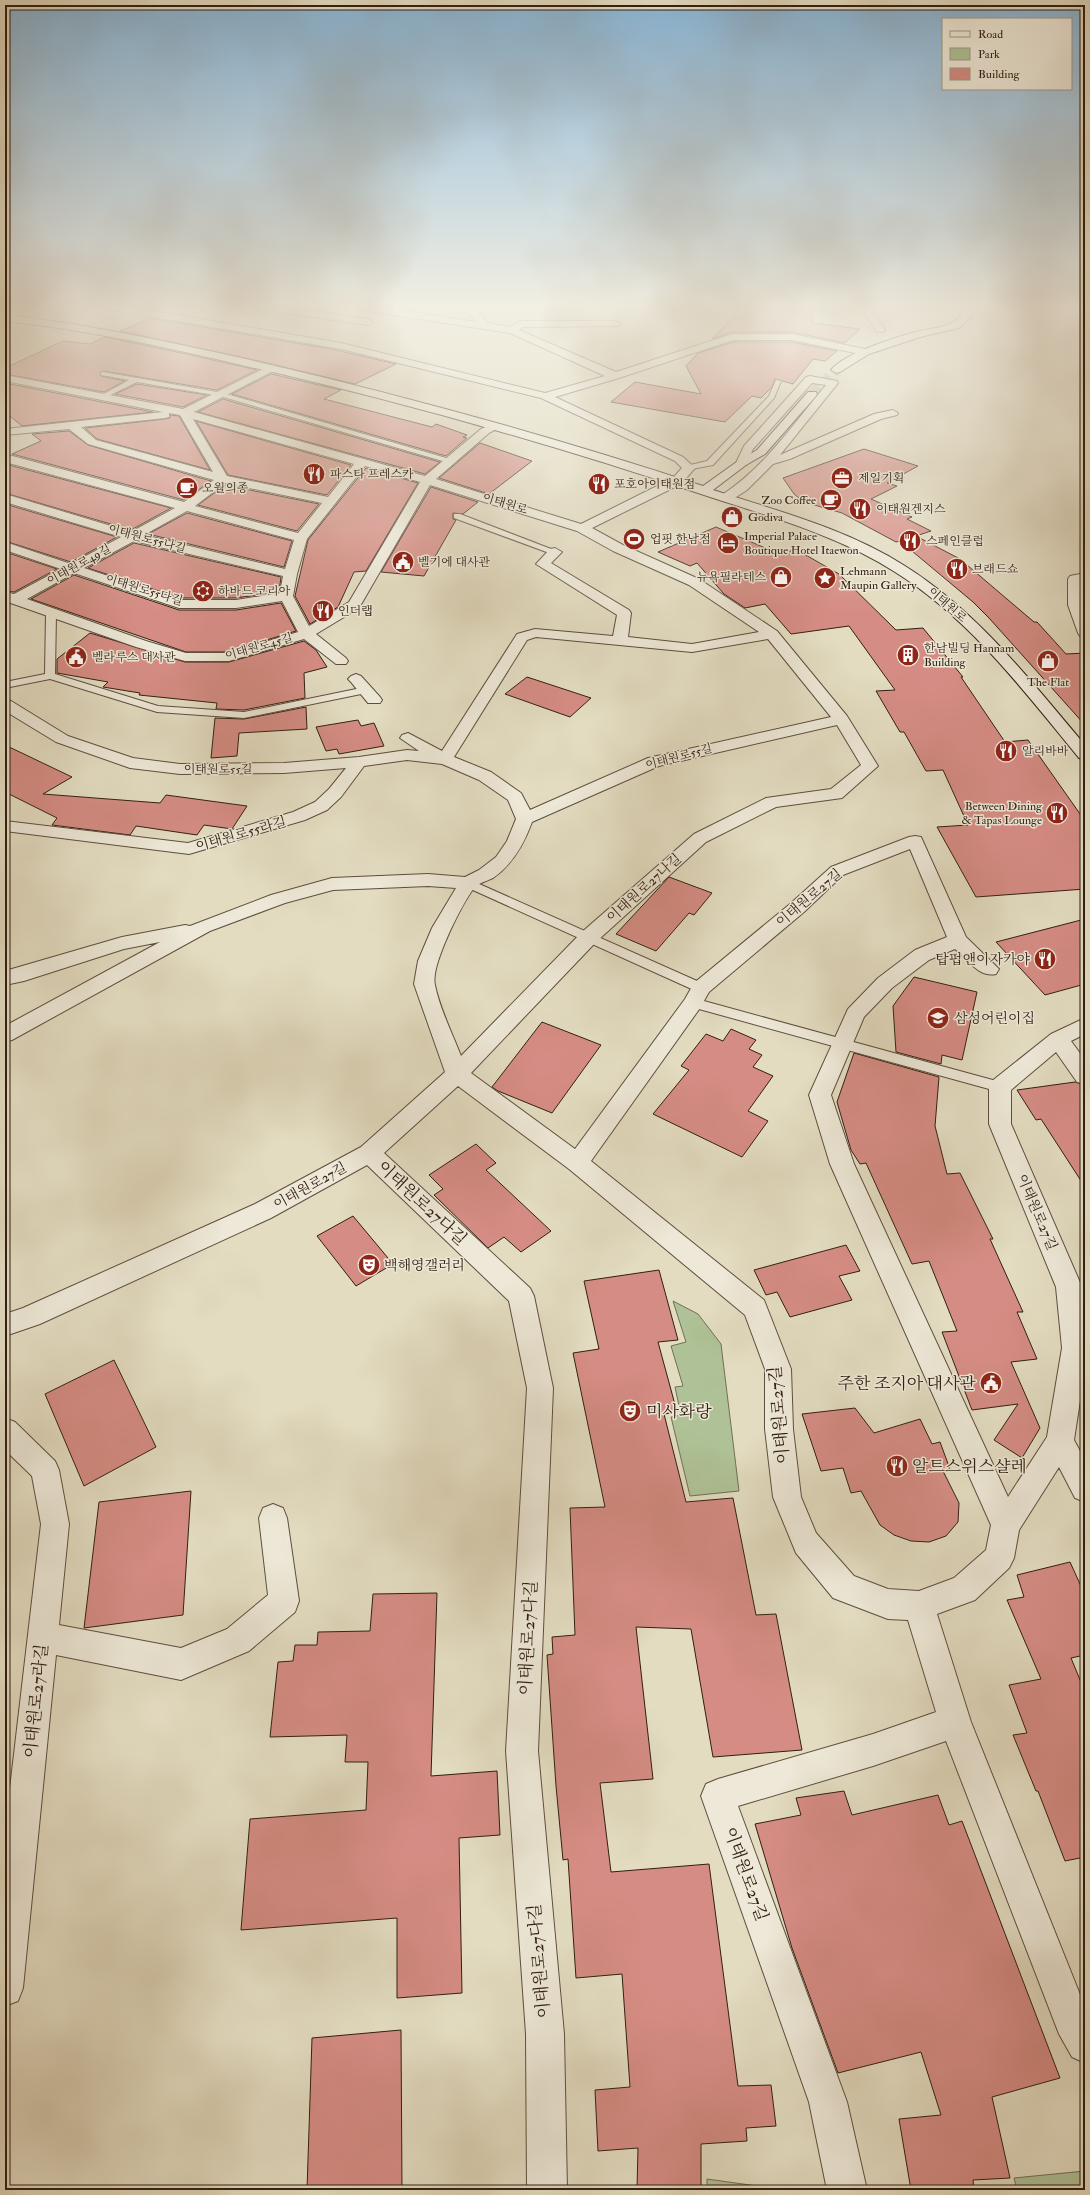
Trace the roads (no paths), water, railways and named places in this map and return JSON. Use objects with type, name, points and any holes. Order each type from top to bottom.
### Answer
[{"type":"street","name":"이태원로","points":[[158,407],[184,413],[427,480],[582,528],[618,548],[694,582],[772,634],[841,719],[870,766]]},
{"type":"street","points":[[5,422],[9,435],[71,425],[184,413],[195,407]]},
{"type":"street","name":"이태원로","points":[[428,407],[496,426],[677,481],[844,541],[899,568],[945,601],[992,648],[1085,755]]},
{"type":"street","points":[[569,407],[679,459],[689,468],[677,481],[582,528]]},
{"type":"street","points":[[742,463],[748,448],[784,407]]},
{"type":"street","points":[[704,491],[742,463],[761,452],[800,407]]},
{"type":"street","points":[[726,498],[743,487],[769,461],[813,407]]},
{"type":"street","points":[[769,461],[786,457],[878,416],[892,412]]},
{"type":"street","points":[[184,413],[223,479]]},
{"type":"street","points":[[71,425],[92,442],[223,479],[330,500]]},
{"type":"street","name":"이태원로45길","points":[[11,598],[141,644],[185,657],[229,657],[306,634],[354,605],[427,480],[485,431],[496,426]]},
{"type":"street","points":[[5,458],[184,508],[301,538]]},
{"type":"street","points":[[286,596],[290,574],[301,538],[362,462]]},
{"type":"street","name":"이태원로49길","points":[[11,598],[76,568],[131,536],[184,508],[223,479]]},
{"type":"street","name":"이태원로55나길","points":[[5,498],[131,536],[290,574]]},
{"type":"street","name":"이태원로55다길","points":[[5,546],[76,568],[179,604],[236,604],[286,596]]},
{"type":"street","points":[[555,552],[543,564],[624,613],[620,641]]},
{"type":"street","points":[[1080,578],[1075,605],[1085,633]]},
{"type":"street","name":"이태원로45길","points":[[286,596],[306,634],[341,661]]},
{"type":"street","points":[[408,738],[445,759],[522,637],[535,633],[692,648],[772,634]]},
{"type":"street","name":"이태원로55길","points":[[5,704],[62,738],[130,763],[180,769],[284,768],[359,762],[406,756],[445,759],[485,776],[515,797],[524,819],[654,762],[841,719]]},
{"type":"street","name":"이태원로55라길","points":[[5,826],[189,849],[299,816],[321,806],[335,793],[359,762]]},
{"type":"street","name":"이태원로27나길","points":[[457,1074],[589,937],[700,838],[772,802],[836,794],[870,766]]},
{"type":"street","points":[[5,1035],[203,927],[278,899],[332,884],[428,880],[468,883],[486,874],[503,861],[516,841],[524,819]]},
{"type":"street","name":"이태원로27길","points":[[577,1163],[697,996],[837,871],[915,841],[958,940],[989,969]]},
{"type":"street","points":[[457,1074],[424,984],[428,961],[442,928],[468,883]]},
{"type":"street","points":[[5,978],[17,976],[122,942],[203,927]]},
{"type":"street","points":[[958,940],[922,956],[885,983],[855,1014],[820,1095],[842,1164],[1006,1525]]},
{"type":"street","points":[[1000,1087],[1058,1039],[1085,1025]]},
{"type":"street","points":[[1058,1039],[1085,1076]]},
{"type":"street","name":"이태원로27길","points":[[5,1325],[31,1316],[263,1211],[369,1153],[457,1074],[577,1163],[755,1308],[778,1369],[779,1429],[787,1497],[806,1543],[844,1587],[888,1604],[919,1606],[964,1589],[999,1558],[1006,1525],[1060,1441],[1075,1348],[1069,1287],[1000,1124],[1000,1087]]},
{"type":"street","name":"이태원로27다길","points":[[369,1153],[521,1296],[540,1388],[522,1751],[545,2034],[547,2190]]},
{"type":"street","name":"이태원로27라길","points":[[5,1431],[45,1470],[55,1524],[5,1988]]},
{"type":"street","points":[[1060,1441],[1085,1488]]},
{"type":"street","points":[[43,1637],[180,1664],[238,1640],[284,1602],[273,1518]]},
{"type":"street","points":[[919,1606],[955,1722],[1072,2021],[1085,2044]]},
{"type":"street","name":"이태원로27길","points":[[847,2190],[828,2102],[718,1796],[873,1750],[955,1722]]},
{"type":"lane","points":[[267,407],[449,460]]},
{"type":"lane","points":[[689,468],[710,463],[762,407]]},
{"type":"lane","points":[[457,516],[555,552]]},
{"type":"lane","points":[[50,676],[51,613]]},
{"type":"lane","points":[[5,685],[50,676],[157,709],[244,715],[365,689]]},
{"type":"lane","points":[[468,883],[589,937],[697,996],[841,1044],[1000,1087]]},
{"type":"place","name":"파스타 프레스카","points":[[314,474]]},
{"type":"place","name":"제일기획","points":[[842,478]]},
{"type":"place","name":"포호아이태원점","points":[[599,484]]},
{"type":"place","name":"오월의종","points":[[187,488]]},
{"type":"place","name":"Zoo Coffee","points":[[831,500]]},
{"type":"place","name":"이태원겐지스","points":[[860,509]]},
{"type":"place","name":"Godiva","points":[[732,517]]},
{"type":"place","name":"업핏 한남점","points":[[634,539]]},
{"type":"place","name":"스페인클럽","points":[[910,541]]},
{"type":"place","name":"Imperial Palace Boutique Hotel Itaewon","points":[[728,543]]},
{"type":"place","name":"벨기에 대사관","points":[[403,562]]},
{"type":"place","name":"브래드쇼","points":[[957,569]]},
{"type":"place","name":"뉴욕필라테스","points":[[781,577]]},
{"type":"place","name":"Lehmann Maupin Gallery","points":[[825,578]]},
{"type":"place","name":"하바드 코리아","points":[[203,591]]},
{"type":"place","name":"인더랩","points":[[323,611]]},
{"type":"place","name":"한남빌딩 Hannam Building","points":[[908,655]]},
{"type":"place","name":"벨라루스 대사관","points":[[76,657]]},
{"type":"place","name":"The Flat","points":[[1048,661]]},
{"type":"place","name":"알리바바","points":[[1006,751]]},
{"type":"place","name":"Between Dining & Tapas Lounge","points":[[1057,813]]},
{"type":"place","name":"탑펍앤이자카야","points":[[1045,959]]},
{"type":"place","name":"삼성어린이집","points":[[938,1018]]},
{"type":"place","name":"백해영갤러리","points":[[369,1265]]},
{"type":"place","name":"주한 조지아 대사관","points":[[991,1383]]},
{"type":"place","name":"미사화랑","points":[[630,1411]]},
{"type":"place","name":"알트스위스샬레","points":[[897,1466]]}]
